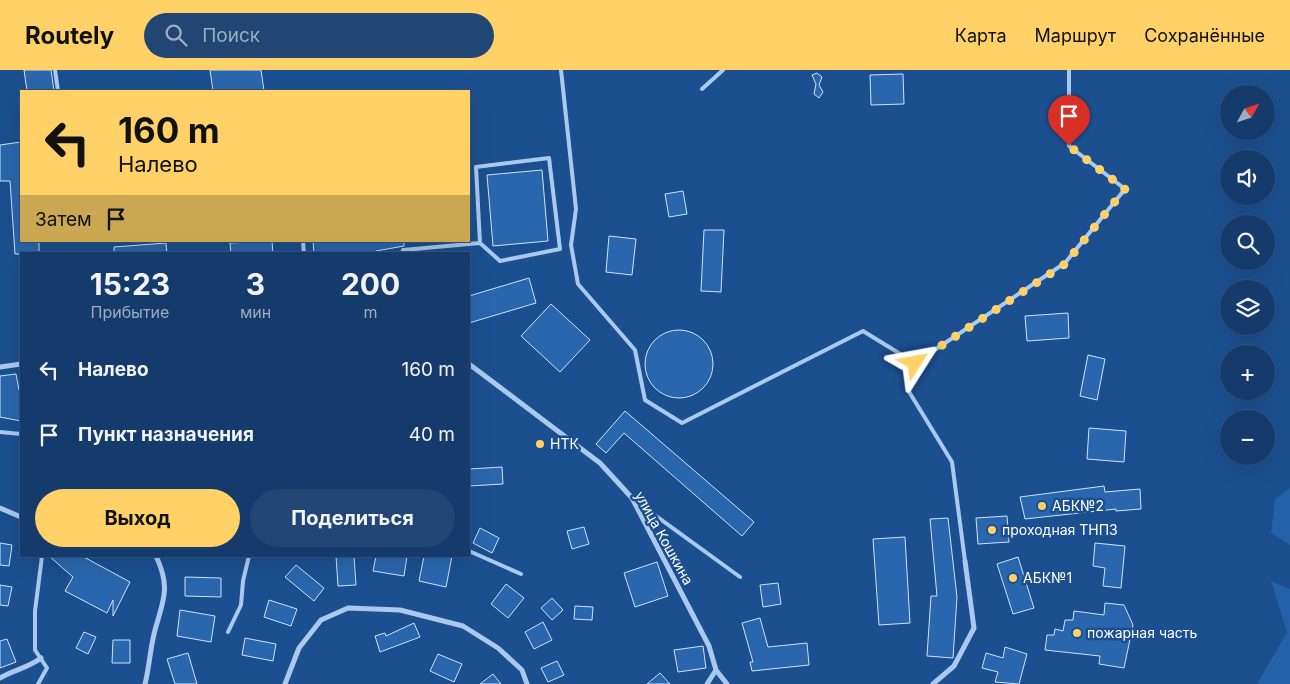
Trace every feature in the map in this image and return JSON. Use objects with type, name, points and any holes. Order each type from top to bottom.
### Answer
[{"type":"street","points":[[0,367],[20,364]]},
{"type":"street","name":"улица Кошкина","points":[[470,365],[600,463],[632,498],[709,646],[716,670]]},
{"type":"street","points":[[0,508],[20,517]]},
{"type":"street","points":[[145,684],[153,635],[164,602],[164,581],[156,557]]},
{"type":"street","points":[[933,684],[954,666],[974,628],[965,560]]},
{"type":"street","points":[[285,684],[299,648],[321,620],[348,608],[400,610],[463,626],[498,648],[522,670],[527,684]]},
{"type":"street","points":[[0,678],[10,672],[29,667],[41,658]]},
{"type":"street","points":[[706,684],[716,670],[727,684]]},
{"type":"lane","points":[[55,70],[58,90]]},
{"type":"lane","points":[[561,70],[576,209],[571,244],[578,284],[635,350],[645,400],[682,423],[863,331],[915,363]]},
{"type":"lane","points":[[702,89],[723,70]]},
{"type":"lane","points":[[965,560],[952,462],[908,390],[915,363],[1065,264],[1125,189],[1069,146],[1070,70]]},
{"type":"lane","points":[[402,252],[403,250],[480,243],[500,261],[560,249],[549,158],[476,167],[480,243]]},
{"type":"lane","points":[[0,432],[20,434]]},
{"type":"lane","points":[[632,498],[740,577]]},
{"type":"lane","points":[[470,551],[521,574]]},
{"type":"lane","points":[[38,684],[47,668],[36,650],[35,611],[42,557]]},
{"type":"lane","points":[[228,632],[242,605],[243,581],[248,557]]},
{"type":"shaded area","points":[[1290,488],[1290,545],[1271,533],[1275,499]]},
{"type":"shaded area","points":[[1271,581],[1290,589],[1290,684],[1257,684],[1287,632]]},
{"type":"building","points":[[24,70],[51,70],[54,90],[27,90]]},
{"type":"building","points":[[210,70],[261,70],[264,90],[213,90]]},
{"type":"building","points":[[817,73],[822,77],[819,85],[823,92],[819,98],[814,94],[816,84],[812,75]]},
{"type":"building","points":[[903,74],[904,104],[871,105],[870,75]]},
{"type":"building","points":[[20,142],[20,242],[39,242],[39,252],[20,252],[20,254],[15,254],[10,181],[0,181],[0,145]]},
{"type":"building","points":[[542,170],[548,241],[493,246],[487,175]]},
{"type":"building","points":[[683,191],[687,214],[669,217],[665,194]]},
{"type":"building","points":[[704,230],[724,230],[721,292],[701,291]]},
{"type":"building","points":[[609,236],[636,239],[632,275],[606,272]]},
{"type":"building","points":[[272,242],[273,252],[231,252],[230,243]]},
{"type":"building","points":[[313,242],[404,242],[404,246],[376,252],[314,252]]},
{"type":"building","points":[[166,243],[167,252],[114,252],[114,247]]},
{"type":"building","points":[[529,278],[536,303],[470,323],[470,296]]},
{"type":"building","points":[[551,304],[590,340],[560,372],[521,336]]},
{"type":"building","points":[[1068,313],[1069,338],[1027,341],[1025,316]]},
{"type":"building","points":[[679,330],[692,332],[703,340],[711,351],[713,364],[711,377],[703,388],[692,396],[679,398],[666,396],[655,388],[647,377],[645,364],[647,351],[655,340],[666,332]]},
{"type":"building","points":[[1088,355],[1105,359],[1097,400],[1080,396]]},
{"type":"building","points":[[16,374],[20,390],[20,421],[0,417],[0,376]]},
{"type":"building","points":[[625,411],[754,522],[742,536],[624,433],[606,453],[596,444]]},
{"type":"building","points":[[1089,428],[1126,431],[1124,462],[1087,459]]},
{"type":"building","points":[[502,467],[503,484],[470,486],[470,469]]},
{"type":"building","points":[[1104,486],[1105,492],[1140,489],[1141,509],[1116,511],[1116,509],[1025,519],[1020,497]]},
{"type":"building","name":"проходная ТНПЗ","points":[[1007,516],[1009,542],[978,544],[976,518]]},
{"type":"building","points":[[948,518],[957,597],[953,658],[927,656],[931,596],[937,596],[930,519]]},
{"type":"building","points":[[584,527],[589,544],[572,549],[567,531]]},
{"type":"building","points":[[480,528],[499,538],[492,553],[473,543]]},
{"type":"building","points":[[905,537],[910,623],[879,625],[873,539]]},
{"type":"building","points":[[0,543],[12,545],[9,566],[0,565]]},
{"type":"building","points":[[1095,543],[1125,546],[1121,588],[1103,586],[1105,568],[1093,566]]},
{"type":"building","points":[[50,557],[84,557],[130,582],[113,616],[113,600],[107,613],[65,591],[73,577]]},
{"type":"building","points":[[336,557],[354,557],[356,585],[338,586]]},
{"type":"building","points":[[376,557],[407,557],[404,576],[373,571]]},
{"type":"building","points":[[424,557],[452,557],[446,587],[419,581]]},
{"type":"building","name":"АБК№1","points":[[1018,557],[1034,608],[1013,614],[997,564]]},
{"type":"building","points":[[657,562],[668,596],[635,607],[624,573]]},
{"type":"building","points":[[296,565],[324,588],[314,601],[285,577]]},
{"type":"building","points":[[185,577],[221,578],[221,597],[185,596]]},
{"type":"building","points":[[778,583],[781,604],[763,607],[760,585]]},
{"type":"building","points":[[506,584],[524,598],[508,618],[491,604]]},
{"type":"building","points":[[0,585],[12,587],[8,606],[0,605]]},
{"type":"building","points":[[552,598],[563,610],[552,620],[541,608]]},
{"type":"building","points":[[269,600],[297,609],[291,626],[264,617]]},
{"type":"building","points":[[1105,603],[1124,605],[1133,625],[1124,668],[1099,664],[1100,656],[1045,650],[1047,635],[1054,635],[1055,629],[1063,631],[1065,620],[1073,620],[1074,611],[1104,615]]},
{"type":"building","points":[[575,606],[593,607],[592,620],[574,619]]},
{"type":"building","points":[[180,610],[215,616],[211,642],[177,636]]},
{"type":"building","points":[[760,618],[768,647],[807,643],[809,665],[752,671],[750,662],[753,662],[742,623]]},
{"type":"building","points":[[543,622],[552,640],[534,649],[525,632]]},
{"type":"building","points":[[414,623],[420,637],[380,652],[375,636],[385,633],[386,636]]},
{"type":"building","points":[[84,632],[96,637],[88,654],[76,648]]},
{"type":"building","points":[[245,638],[276,644],[273,661],[242,655]]},
{"type":"building","points":[[7,639],[16,662],[0,668],[0,641]]},
{"type":"building","points":[[113,640],[130,640],[130,663],[112,663]]},
{"type":"building","points":[[703,646],[706,668],[678,672],[674,650]]},
{"type":"building","points":[[1005,647],[1027,654],[1019,684],[995,682],[998,672],[982,668],[986,653],[1003,658]]},
{"type":"building","points":[[188,653],[197,684],[175,684],[167,659]]},
{"type":"building","points":[[438,654],[462,664],[454,682],[430,671]]},
{"type":"building","points":[[557,661],[564,675],[548,682],[541,668]]},
{"type":"building","points":[[660,673],[670,684],[647,684]]},
{"type":"building","points":[[493,674],[501,684],[480,684]]},
{"type":"place","name":"НТК","points":[[540,444]]},
{"type":"place","name":"АБК№2","points":[[1042,506]]},
{"type":"place","name":"проходная ТНПЗ","points":[[992,530]]},
{"type":"place","name":"АБК№1","points":[[1013,578]]},
{"type":"place","name":"пожарная часть","points":[[1077,633]]},
{"type":"route","points":[[915,363],[1065,264],[1125,189],[1069,146]]}]
